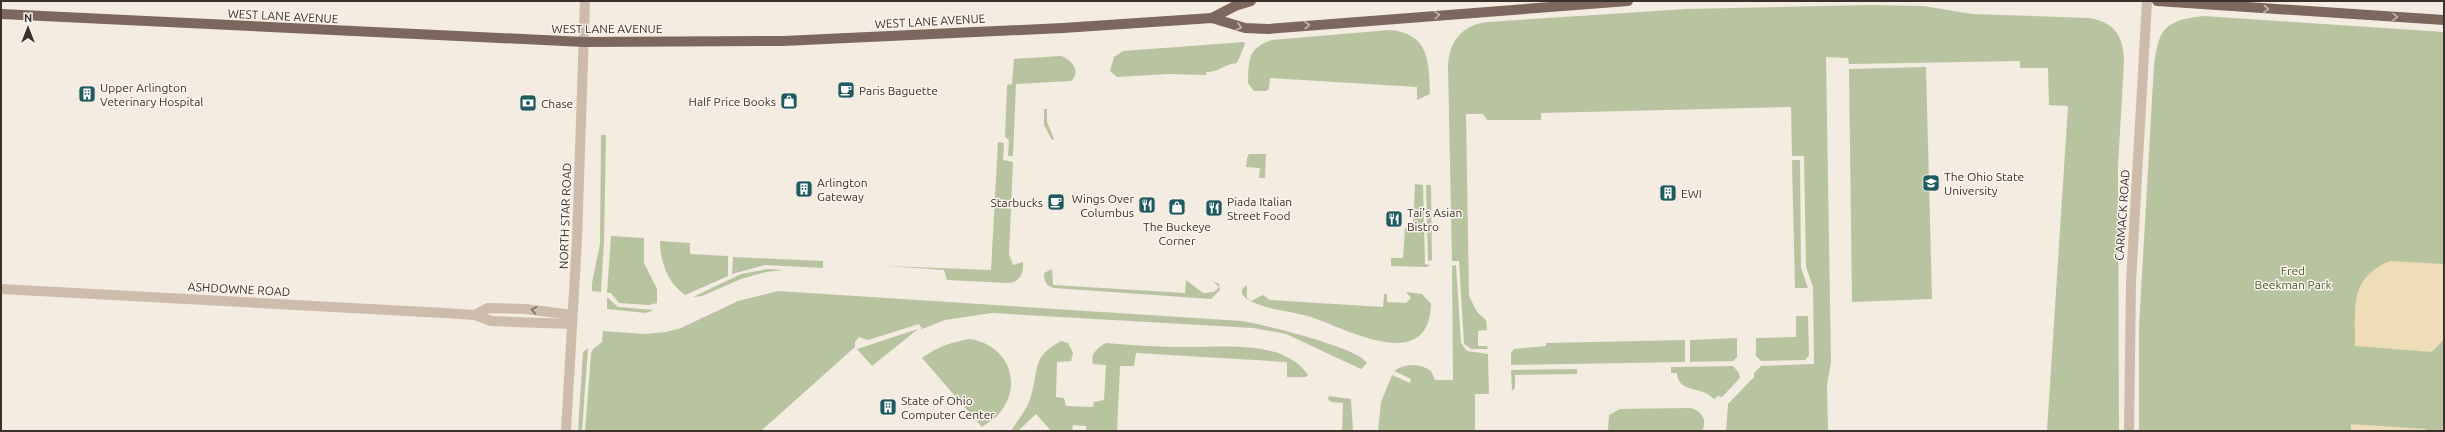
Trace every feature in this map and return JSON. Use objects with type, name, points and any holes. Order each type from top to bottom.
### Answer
[{"type":"main road","name":"WEST LANE AVENUE","points":[[1212,18],[1235,6],[1251,1]]},
{"type":"main road","name":"WEST LANE AVENUE","points":[[1,14],[584,42],[783,41],[1063,28],[1212,18],[1245,28],[1268,29],[1628,1]]},
{"type":"main road","points":[[2157,1],[2444,20]]},
{"type":"street","name":"NORTH STAR ROAD","points":[[566,431],[585,1]]},
{"type":"street","name":"CARMACK ROAD","points":[[2129,431],[2131,282],[2147,1]]},
{"type":"street","name":"ASHDOWNE ROAD","points":[[1,289],[475,315],[491,322],[572,319]]},
{"type":"street","name":"ASHDOWNE ROAD","points":[[475,315],[488,308],[526,309],[572,319]]},
{"type":"green space","points":[[1869,5],[1923,6],[1972,14],[2089,18],[2098,20],[2112,27],[2120,38],[2124,53],[2124,62],[2118,166],[2119,431],[2047,431],[2068,106],[2049,105],[2048,68],[2020,68],[2020,61],[1849,64],[1848,58],[1826,57],[1831,362],[1827,385],[1828,431],[1726,431],[1728,404],[1754,377],[1754,373],[1761,366],[1814,364],[1813,287],[1806,267],[1804,156],[1792,156],[1791,107],[1541,113],[1541,120],[1487,120],[1483,114],[1466,114],[1469,296],[1477,312],[1486,320],[1487,330],[1478,331],[1478,346],[1487,346],[1488,349],[1471,349],[1464,344],[1459,261],[1452,261],[1448,65],[1451,49],[1458,36],[1470,27],[1487,22],[1687,9]]},
{"type":"green space","name":"Fred Beekman Park","points":[[2203,16],[2444,32],[2444,431],[2139,431],[2139,327],[2156,52],[2158,42],[2166,28],[2180,21]]},
{"type":"green space","points":[[1389,30],[1402,32],[1412,37],[1419,43],[1427,60],[1430,94],[1417,100],[1417,87],[1270,78],[1269,89],[1266,91],[1254,91],[1248,83],[1249,62],[1251,56],[1258,47],[1264,43],[1272,40]]},
{"type":"green space","points":[[1244,42],[1245,44],[1237,63],[1215,71],[1206,72],[1206,75],[1168,74],[1117,77],[1110,71],[1114,57],[1123,51]]},
{"type":"green space","points":[[1061,56],[1074,66],[1075,74],[1071,81],[1016,84],[1013,156],[1008,156],[1009,140],[1005,137],[1007,85],[1012,84],[1014,59]]},
{"type":"green space","points":[[1926,67],[1932,299],[1852,302],[1849,69]]},
{"type":"green space","points":[[1044,109],[1047,109],[1047,122],[1054,139],[1052,140],[1044,125]]},
{"type":"green space","points":[[601,135],[606,135],[604,241],[601,292],[592,291],[592,283],[600,244]]},
{"type":"green space","points":[[998,142],[1004,143],[1003,160],[1013,162],[1009,254],[1013,265],[1023,262],[1022,274],[1018,280],[1007,283],[947,280],[944,270],[886,266],[991,270]]},
{"type":"green space","points":[[1249,154],[1266,154],[1265,178],[1259,178],[1260,168],[1246,167]]},
{"type":"green space","points":[[1792,160],[1800,160],[1801,268],[1808,288],[1795,288]]},
{"type":"green space","points":[[1415,184],[1423,185],[1425,264],[1430,265],[1427,267],[1391,266],[1391,258],[1403,258],[1405,228],[1413,228]]},
{"type":"green space","points":[[1426,185],[1431,185],[1432,260],[1428,261]]},
{"type":"green space","points":[[611,236],[644,238],[644,263],[657,289],[657,303],[649,305],[619,303],[611,293],[607,293]]},
{"type":"green space","points":[[660,241],[690,243],[690,254],[728,256],[728,276],[685,295],[674,284],[666,271],[661,256]]},
{"type":"green space","points":[[733,257],[823,261],[823,268],[765,265],[732,274]]},
{"type":"green space","points":[[1456,265],[1461,343],[1467,351],[1488,354],[1489,394],[1475,394],[1475,431],[1378,431],[1381,402],[1392,375],[1410,383],[1411,379],[1394,371],[1398,368],[1407,365],[1418,365],[1431,371],[1435,380],[1453,380],[1452,266]]},
{"type":"green space","points":[[768,269],[784,270],[766,272],[741,279],[702,296],[693,297],[741,274]]},
{"type":"green space","points":[[1052,269],[1053,285],[1185,293],[1186,280],[1203,293],[1214,292],[1219,287],[1213,281],[1219,284],[1220,290],[1211,299],[1054,288],[1047,284],[1044,276],[1044,273]]},
{"type":"green space","points":[[1247,285],[1247,298],[1251,301],[1263,295],[1270,300],[1383,307],[1384,294],[1387,294],[1387,302],[1406,303],[1411,298],[1406,292],[1422,294],[1431,304],[1427,326],[1416,338],[1401,343],[1382,342],[1308,316],[1254,303],[1247,299],[1242,294],[1242,289]]},
{"type":"green space","points":[[778,291],[1242,321],[1330,344],[1360,357],[1367,363],[1361,369],[1286,334],[1253,328],[992,313],[945,320],[922,329],[919,324],[868,340],[859,337],[855,342],[855,347],[761,431],[585,431],[591,354],[593,349],[602,342],[603,331],[644,334],[666,332],[681,328],[738,301]]},
{"type":"green space","points":[[607,297],[618,307],[654,310],[646,313],[607,309]]},
{"type":"green space","points":[[1796,316],[1808,316],[1809,355],[1805,360],[1761,361],[1756,356],[1756,338],[1796,337]]},
{"type":"green space","points":[[918,329],[872,366],[857,349]]},
{"type":"green space","points":[[1737,338],[1737,357],[1733,361],[1690,362],[1690,340]]},
{"type":"green space","points":[[970,339],[984,343],[995,349],[1009,368],[1011,380],[1010,392],[1005,404],[994,419],[982,427],[922,358],[944,346]]},
{"type":"green space","points":[[1685,340],[1685,362],[1511,365],[1511,353],[1514,349],[1546,346],[1546,343]]},
{"type":"green space","points":[[1061,341],[1068,343],[1073,353],[1071,361],[1057,362],[1056,397],[1064,398],[1066,406],[1093,407],[1094,402],[1104,400],[1106,365],[1093,364],[1092,357],[1100,347],[1106,343],[1163,347],[1232,347],[1267,350],[1283,355],[1297,363],[1308,375],[1306,377],[1287,377],[1287,362],[1136,353],[1134,366],[1120,366],[1117,431],[1086,431],[1086,426],[1073,425],[1072,431],[1051,431],[1036,414],[1018,431],[1011,431],[1030,400],[1040,359],[1051,347]]},
{"type":"green space","points":[[588,348],[582,431],[578,431],[583,352]]},
{"type":"green space","points":[[1733,366],[1739,373],[1740,378],[1722,397],[1718,396],[1714,399],[1703,392],[1686,387],[1678,380],[1677,373],[1671,373],[1671,367]]},
{"type":"green space","points":[[1577,369],[1577,374],[1515,375],[1515,388],[1512,391],[1511,370]]},
{"type":"green space","points":[[1329,396],[1351,399],[1353,431],[1342,431],[1343,403],[1331,402],[1328,399]]},
{"type":"green space","points":[[1690,408],[1700,413],[1704,419],[1704,427],[1702,431],[1608,430],[1609,415],[1620,409]]},
{"type":"sand","points":[[2390,261],[2444,264],[2444,339],[2432,352],[2355,346],[2355,307],[2361,286],[2367,276],[2376,268]]},
{"type":"sand","points":[[2351,424],[2426,429],[2427,431],[2351,431]]},
{"type":"place","name":"Paris Baguette","points":[[846,90]]},
{"type":"place","name":"Upper Arlington Veterinary Hospital","points":[[87,94]]},
{"type":"place","name":"Half Price Books","points":[[789,101]]},
{"type":"place","name":"Chase","points":[[528,103]]},
{"type":"place","name":"The Ohio State University","points":[[1931,183]]},
{"type":"place","name":"Arlington Gateway","points":[[804,189]]},
{"type":"place","name":"EWI","points":[[1668,193]]},
{"type":"place","name":"Starbucks","points":[[1056,202]]},
{"type":"place","name":"Wings Over Columbus","points":[[1147,205]]},
{"type":"place","name":"The Buckeye Corner","points":[[1177,207]]},
{"type":"place","name":"Piada Italian Street Food","points":[[1214,208]]},
{"type":"place","name":"Tai's Asian Bistro","points":[[1394,219]]},
{"type":"place","name":"State of Ohio Computer Center","points":[[888,407]]}]
